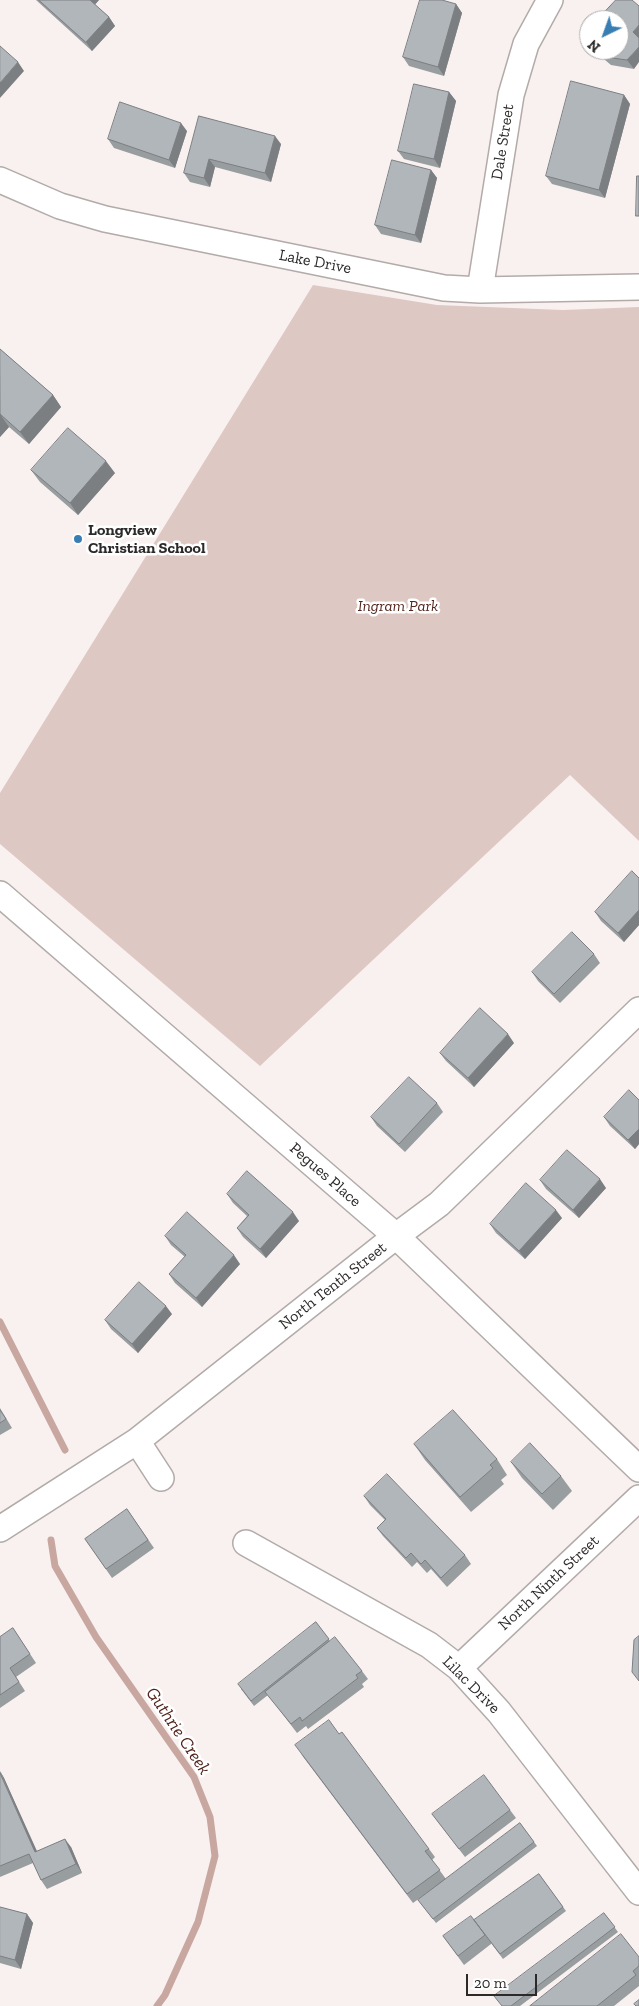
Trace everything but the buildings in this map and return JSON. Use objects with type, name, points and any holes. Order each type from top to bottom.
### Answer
[{"type":"street","name":"Dale Street","points":[[480,290],[513,85],[526,44],[550,0]]},
{"type":"street","name":"Lake Drive","points":[[0,180],[60,206],[105,219],[444,288],[480,290],[639,287]]},
{"type":"street","name":"Pegues Place","points":[[0,894],[396,1236],[639,1469]]},
{"type":"street","name":"North Tenth Street","points":[[0,1529],[136,1442],[439,1204],[639,1010]]},
{"type":"street","points":[[136,1442],[161,1478]]},
{"type":"street","name":"North Ninth Street","points":[[459,1668],[639,1498]]},
{"type":"street","name":"Lilac Drive","points":[[246,1543],[429,1645],[459,1668],[499,1712],[639,1892]]},
{"type":"green space","name":"Ingram Park","points":[[313,285],[437,305],[563,310],[639,307],[639,841],[570,775],[260,1066],[0,844],[0,793]]},
{"type":"waterway","points":[[0,1322],[65,1450]]},
{"type":"waterway","name":"Guthrie Creek","points":[[51,1540],[55,1566],[96,1637],[194,1777],[210,1817],[215,1856],[198,1922],[165,1995],[157,2006]]},
{"type":"place","name":"Longview Christian School","points":[[78,539]]}]
